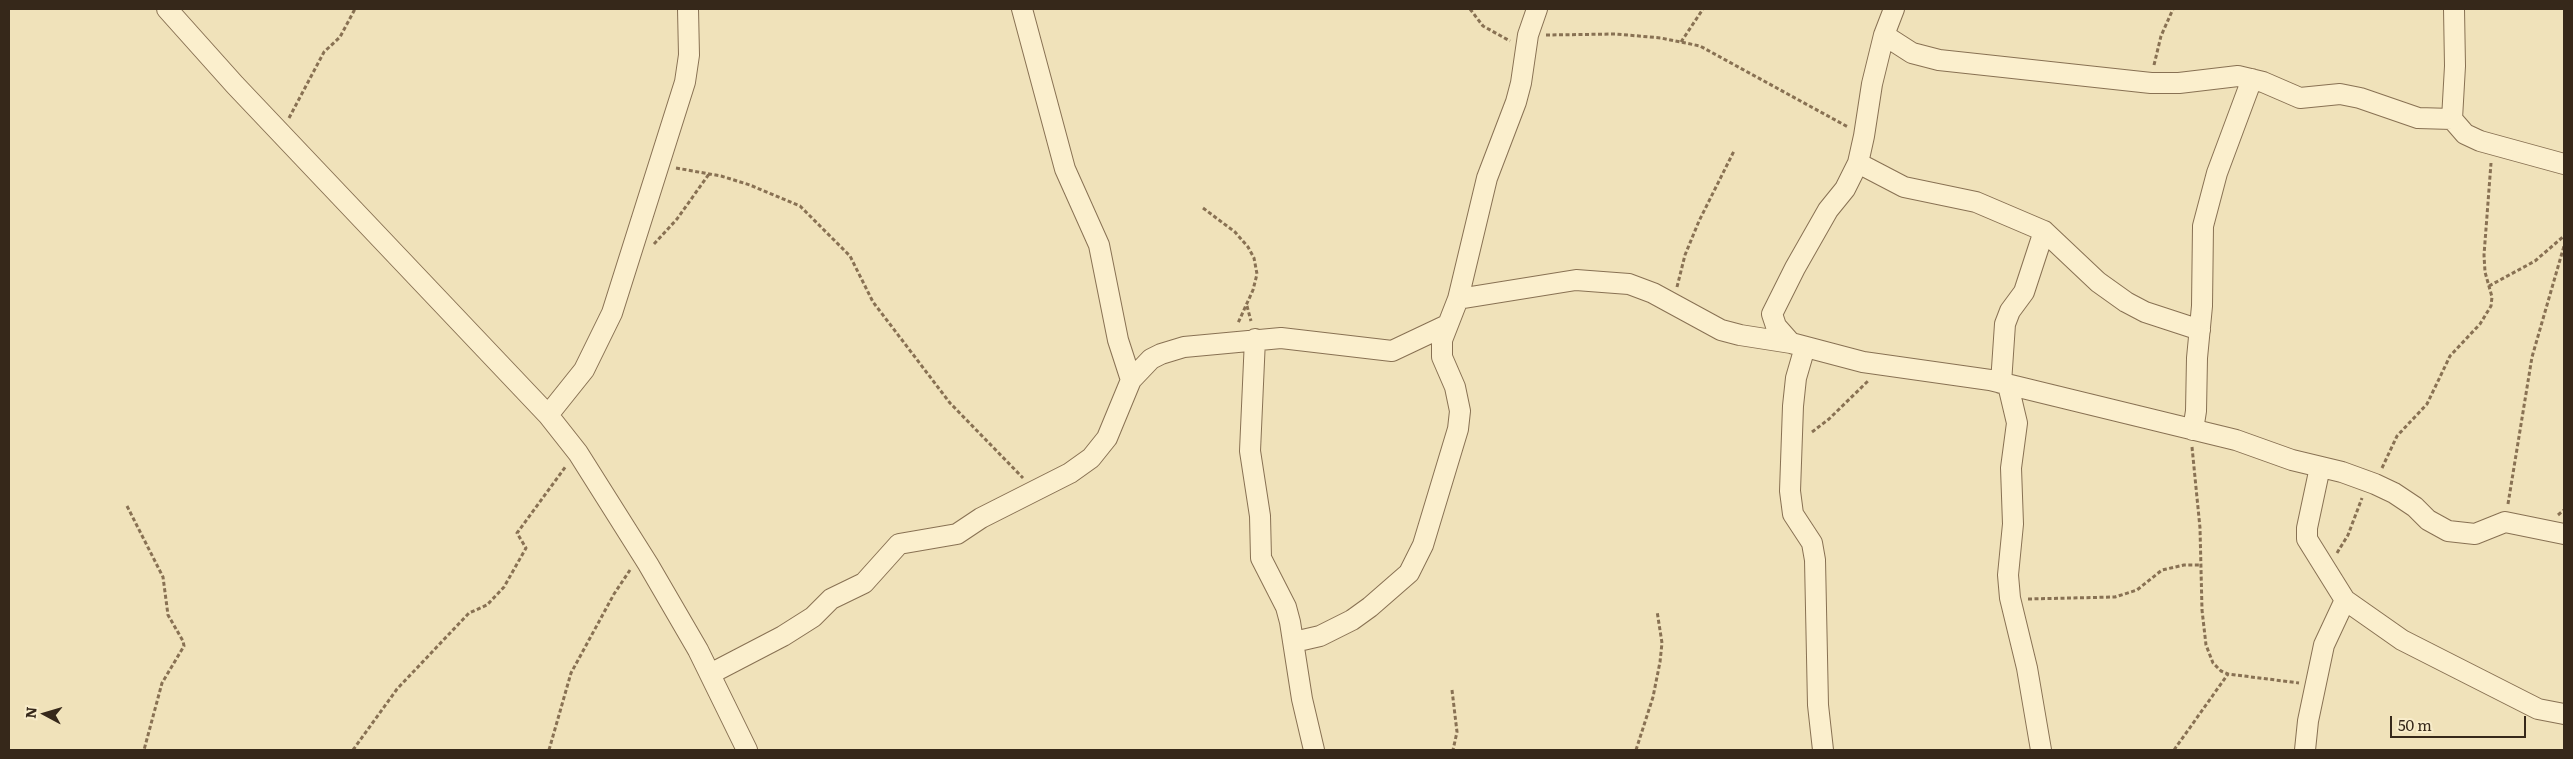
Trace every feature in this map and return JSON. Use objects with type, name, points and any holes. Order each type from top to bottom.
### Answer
[{"type":"street","points":[[167,9],[281,134],[548,415],[578,453],[642,554],[698,650],[747,750]]},
{"type":"street","points":[[548,415],[584,370],[612,313],[685,82],[689,55],[688,9]]},
{"type":"street","points":[[1022,9],[1065,169],[1099,245],[1118,340],[1130,380]]},
{"type":"street","points":[[1294,642],[1320,636],[1352,620],[1370,607],[1408,573],[1423,545],[1458,429],[1458,399],[1444,366],[1440,348],[1446,325],[1458,299],[1487,178],[1516,102],[1527,42],[1537,9]]},
{"type":"street","points":[[1798,345],[1776,326],[1772,314],[1828,210],[1845,189],[1858,163],[1872,84],[1884,35],[1894,9]]},
{"type":"street","points":[[2452,120],[2455,66],[2454,9]]},
{"type":"street","points":[[1884,35],[1912,53],[1939,60],[2151,83],[2179,83],[2216,77],[2238,76],[2252,79],[2300,98],[2340,94],[2360,98],[2418,118],[2452,120],[2465,134],[2564,164]]},
{"type":"street","points":[[2193,430],[2196,411],[2202,306],[2203,226],[2217,173],[2252,79]]},
{"type":"street","points":[[1858,163],[1904,187],[1976,202],[2044,231],[2098,282],[2126,302],[2145,312],[2200,330]]},
{"type":"street","points":[[2041,750],[2027,668],[2010,598],[2008,575],[2013,524],[2011,468],[2017,423],[2004,384],[2005,324],[2010,311],[2024,292],[2044,231]]},
{"type":"street","points":[[1458,299],[1576,280],[1629,284],[1674,304],[1721,330],[1740,336],[1798,345],[1885,365],[2004,384],[2236,440],[2292,460],[2372,483],[2415,507],[2428,520],[2448,531],[2475,534],[2505,522],[2564,534]]},
{"type":"street","points":[[710,674],[783,636],[813,617],[830,599],[864,583],[899,544],[957,534],[981,518],[1036,492],[1070,473],[1091,458],[1107,438],[1130,380],[1151,359],[1161,354],[1184,347],[1255,339],[1304,340],[1392,351],[1446,325]]},
{"type":"street","points":[[1255,339],[1250,451],[1260,516],[1261,558],[1286,607],[1294,642],[1302,699],[1314,750]]},
{"type":"street","points":[[1798,345],[1791,446],[1790,492],[1793,514],[1812,543],[1815,560],[1818,706],[1823,750]]},
{"type":"street","points":[[2320,467],[2308,521],[2307,538],[2345,600],[2402,640],[2538,709],[2564,714]]},
{"type":"street","points":[[2305,750],[2314,685],[2324,645],[2345,600]]},
{"type":"path","points":[[281,134],[324,52],[340,37],[356,9]]},
{"type":"path","points":[[1470,9],[1490,31],[1527,42],[1616,34],[1681,42],[1708,50],[1864,136]]},
{"type":"path","points":[[1681,42],[1703,9]]},
{"type":"path","points":[[2151,83],[2161,36],[2174,9]]},
{"type":"path","points":[[2324,564],[2340,550],[2397,436],[2427,404],[2448,360],[2488,313],[2492,297],[2485,272],[2484,255],[2493,144]]},
{"type":"path","points":[[1674,304],[1685,255],[1710,197],[1734,151]]},
{"type":"path","points":[[658,164],[750,184],[800,206],[850,256],[873,302],[950,403],[1036,492]]},
{"type":"path","points":[[648,250],[673,224],[709,174]]},
{"type":"path","points":[[1203,208],[1235,232],[1248,247],[1254,258],[1257,274],[1253,290],[1229,342]]},
{"type":"path","points":[[2490,286],[2535,261],[2564,236]]},
{"type":"path","points":[[2505,522],[2532,357],[2564,246]]},
{"type":"path","points":[[1791,446],[1829,420],[1885,365]]},
{"type":"path","points":[[2193,430],[2192,455],[2202,565],[2202,610],[2206,645],[2213,663],[2221,671],[2228,674],[2314,685]]},
{"type":"path","points":[[354,750],[397,689],[469,613],[487,605],[504,587],[526,548],[517,533],[550,490],[559,473],[578,453]]},
{"type":"path","points":[[127,506],[162,578],[168,615],[184,646],[162,683],[144,750]]},
{"type":"path","points":[[549,750],[571,673],[614,594],[642,554]]},
{"type":"path","points":[[2010,598],[2050,600],[2115,597],[2137,590],[2162,570],[2184,565],[2202,565]]},
{"type":"path","points":[[1636,750],[1653,697],[1660,662],[1662,642],[1657,611]]},
{"type":"path","points":[[2174,750],[2228,674]]},
{"type":"path","points":[[1452,690],[1457,732],[1453,750]]}]
